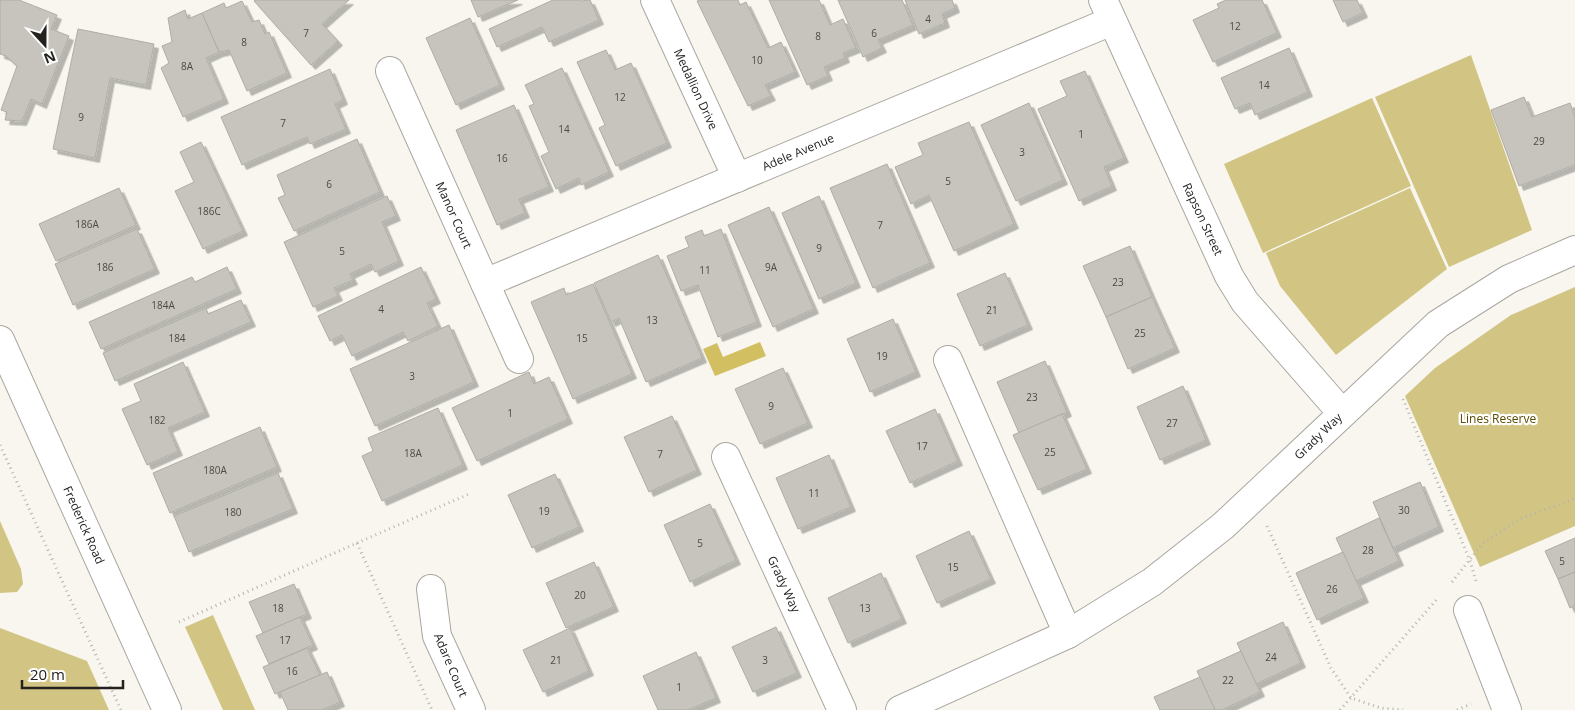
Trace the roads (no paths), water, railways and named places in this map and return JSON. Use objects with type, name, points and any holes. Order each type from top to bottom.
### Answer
[{"type":"street","name":"Medallion Drive","points":[[655,0],[737,178]]},
{"type":"street","name":"Adele Avenue","points":[[485,284],[737,178],[1107,11]]},
{"type":"street","name":"Rapson Street","points":[[1107,11],[1229,276],[1244,302],[1342,413]]},
{"type":"street","name":"Manor Court","points":[[390,71],[519,360]]},
{"type":"street","name":"Grady Way","points":[[900,710],[1068,634],[1152,582],[1223,526],[1438,324],[1509,279],[1575,250]]},
{"type":"street","name":"Frederick Road","points":[[0,340],[167,710]]},
{"type":"street","points":[[948,360],[1068,634]]},
{"type":"street","name":"Grady Way","points":[[726,457],[842,710]]},
{"type":"street","name":"Adare Court","points":[[431,589],[437,636],[471,710]]},
{"type":"street","points":[[1468,610],[1507,710]]},
{"type":"park label","name":"Lines Reserve","points":[[1498,418]]}]
